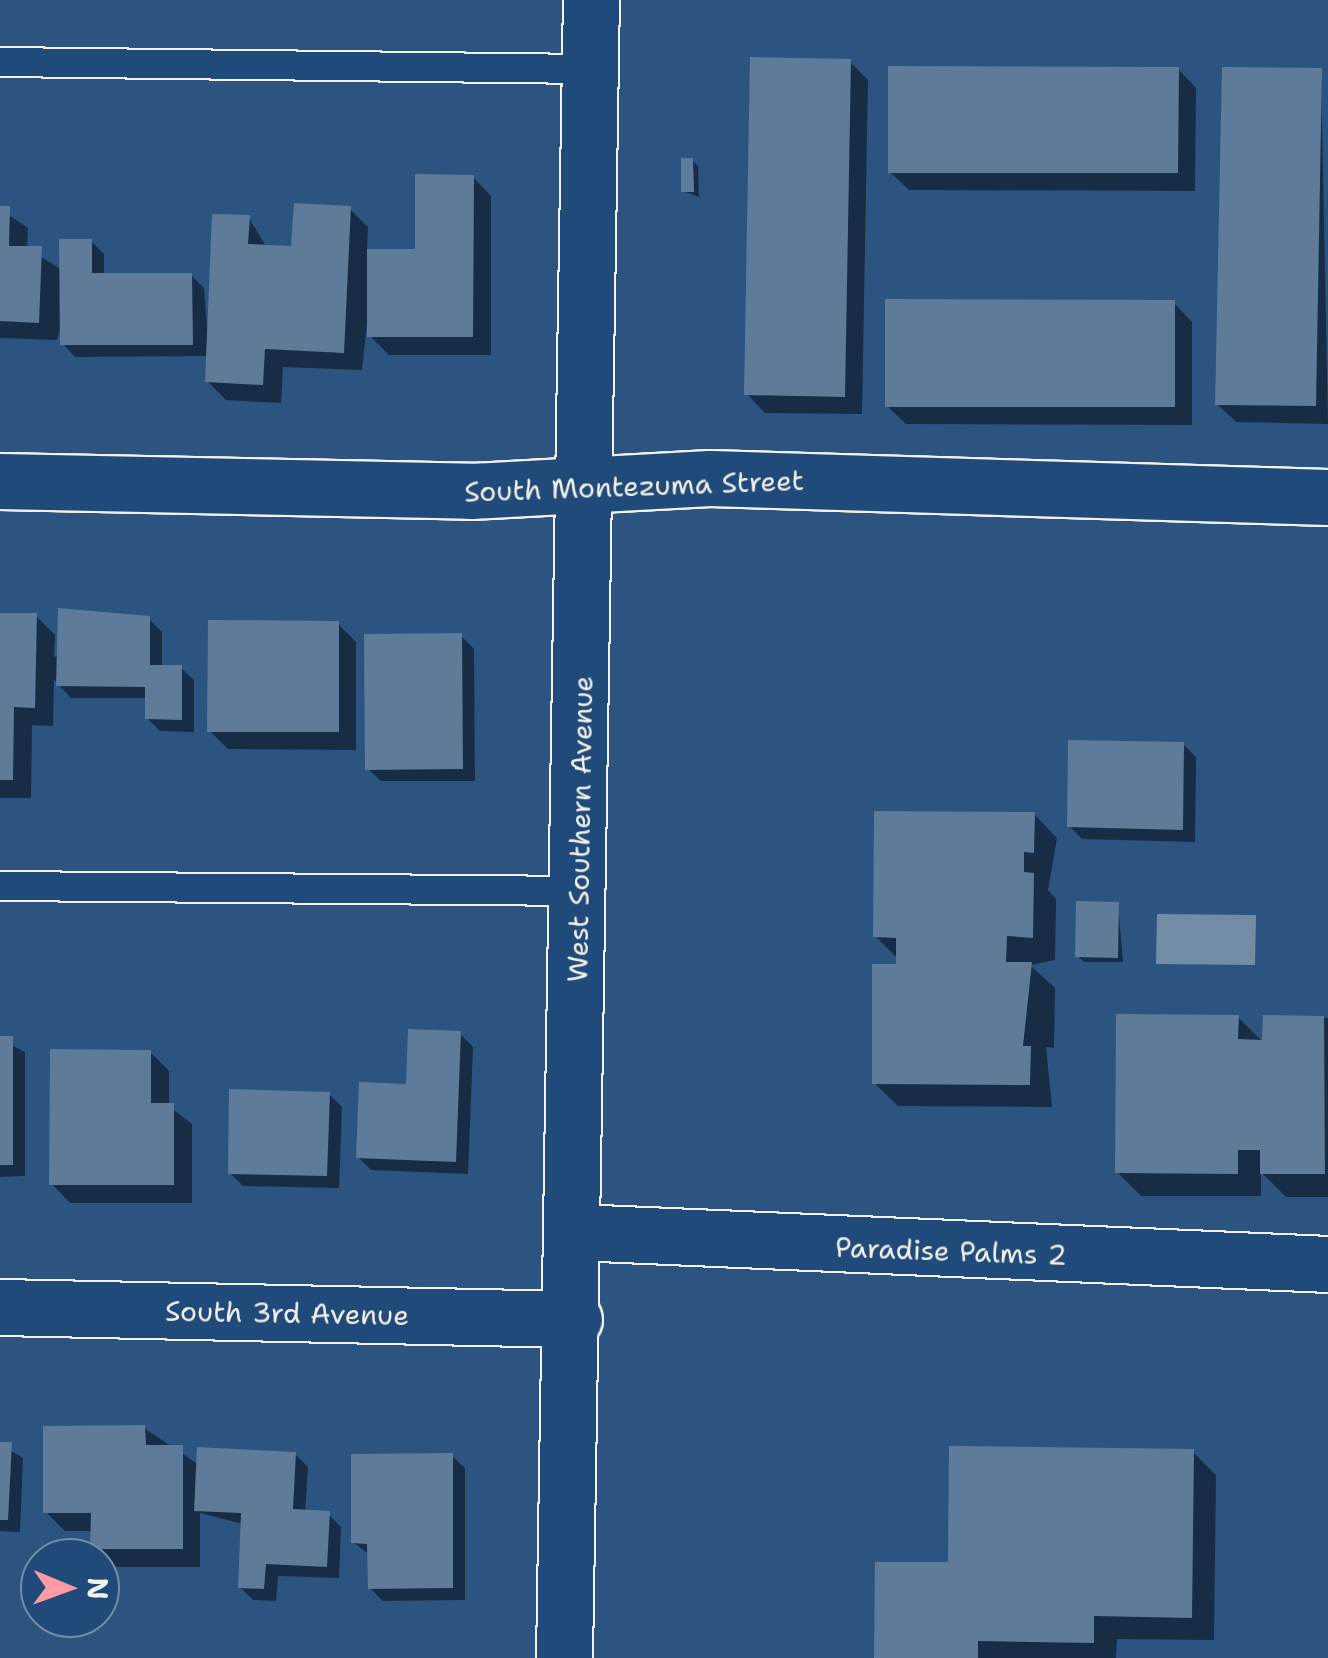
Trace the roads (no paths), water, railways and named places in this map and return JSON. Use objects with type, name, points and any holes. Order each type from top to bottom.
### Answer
[{"type":"street","name":"West Southern Avenue","points":[[564,1658],[574,1318],[591,0]]},
{"type":"street","name":"South Montezuma Street","points":[[0,481],[471,492],[712,478],[1328,497]]},
{"type":"street","name":"Paradise Palms 2","points":[[575,1232],[1328,1264]]},
{"type":"street","name":"South 3rd Avenue","points":[[0,1307],[574,1318]]},
{"type":"lane","points":[[0,62],[591,69]]},
{"type":"lane","points":[[0,886],[580,891]]},
{"type":"water","points":[[1157,914],[1256,915],[1255,965],[1156,964]]}]
